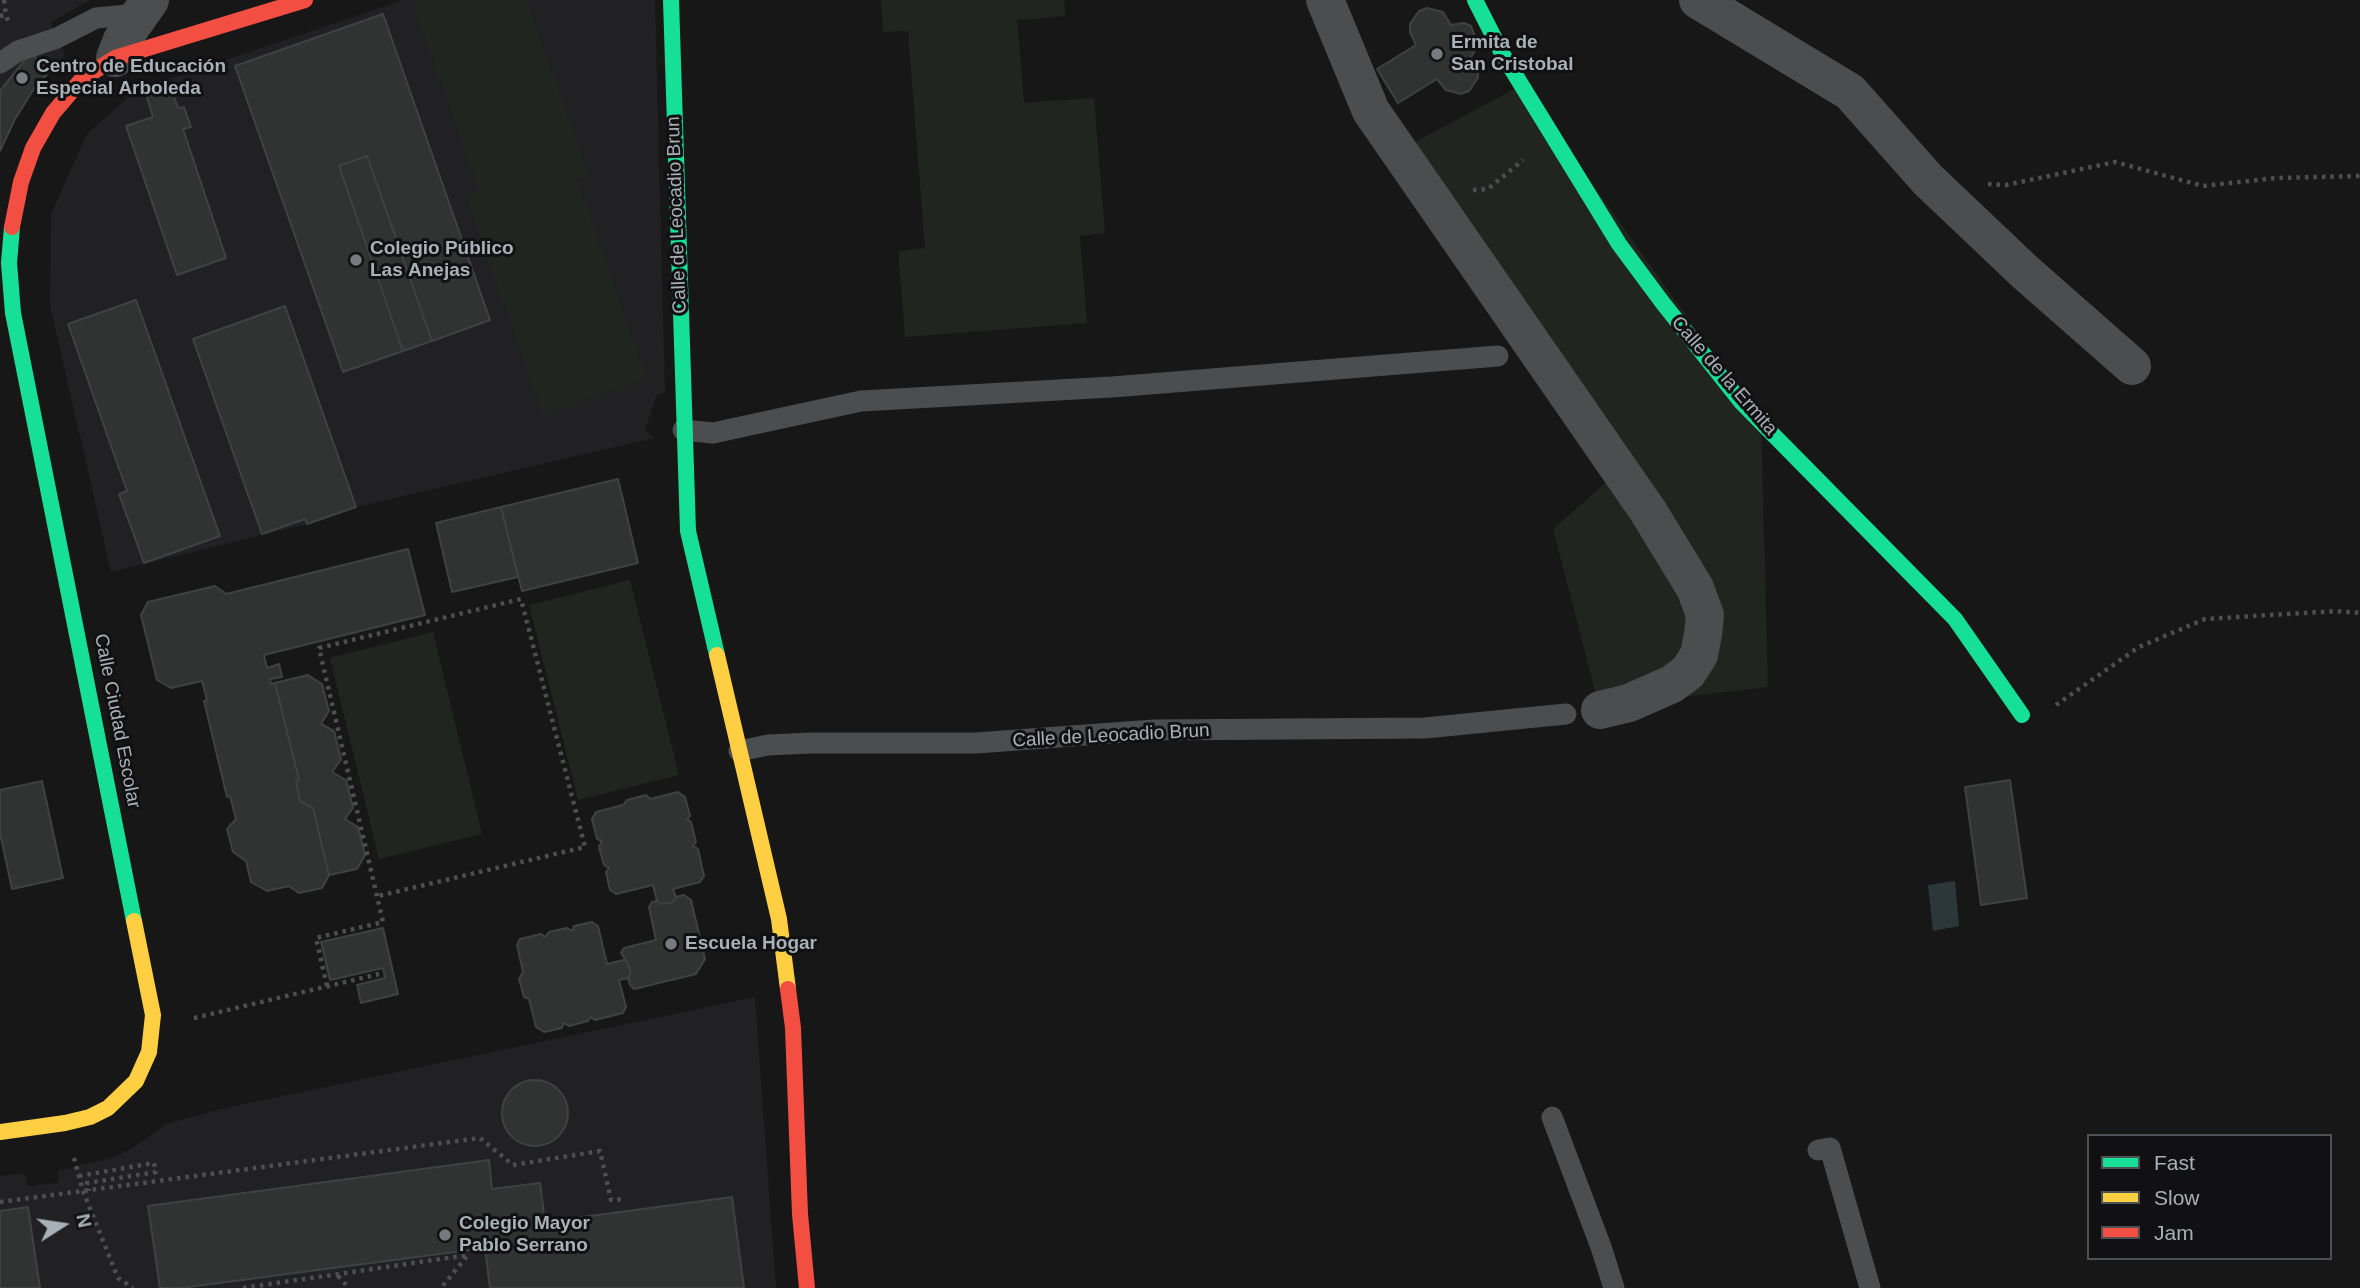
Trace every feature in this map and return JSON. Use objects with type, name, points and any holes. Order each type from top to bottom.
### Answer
[{"type":"street","name":"Calle Ciudad Escolar","points":[[0,1132],[65,1123],[90,1117],[108,1108],[136,1081],[149,1052],[153,1015],[5,264],[21,182],[33,148],[53,113],[82,79],[115,58],[305,0]]},
{"type":"street","name":"Calle de Leocadio Brun","points":[[671,0],[688,531],[779,919],[793,1028],[800,1214],[807,1288]]},
{"type":"street","points":[[1325,0],[1371,111],[1648,511],[1695,587],[1705,615],[1699,655],[1688,672],[1672,684],[1629,703],[1583,712]]},
{"type":"street","name":"Calle de la Ermita","points":[[1475,0],[1522,85],[1619,244],[1670,313],[1742,403],[1955,620],[2022,715]]},
{"type":"street","points":[[1698,0],[1850,92],[1928,180],[2025,272],[2132,366]]},
{"type":"street","points":[[115,58],[148,4],[173,40]]},
{"type":"lane","points":[[0,64],[18,51],[57,38],[96,18],[148,4]]},
{"type":"lane","points":[[683,430],[713,433],[861,401],[1263,376],[1498,356]]},
{"type":"lane","name":"Calle de Leocadio Brun","points":[[740,751],[768,745],[800,743],[976,743],[1154,730],[1425,728],[1583,712]]},
{"type":"lane","points":[[1552,1117],[1614,1288]]},
{"type":"lane","points":[[1818,1150],[1830,1148],[1870,1288]]},
{"type":"path","points":[[4,0],[6,15]]},
{"type":"path","points":[[1424,190],[1488,189],[1523,160],[1522,148]]},
{"type":"path","points":[[1928,180],[2006,185],[2115,162],[2203,186],[2276,178],[2360,176]]},
{"type":"path","points":[[327,986],[316,938],[383,922],[319,648],[522,599],[585,847],[378,896]]},
{"type":"path","points":[[2022,715],[2042,715],[2139,647],[2205,619],[2336,611],[2360,613]]},
{"type":"path","points":[[194,1018],[379,974]]},
{"type":"path","points":[[0,1202],[480,1138],[513,1165],[600,1152],[611,1200],[625,1199]]},
{"type":"path","points":[[85,1191],[87,1183],[156,1172],[154,1163],[79,1176],[118,1278],[133,1288]]},
{"type":"path","points":[[243,1288],[468,1255],[441,1288]]},
{"type":"path","points":[[338,1275],[348,1288]]},
{"type":"shaded area","name":"Centro de Educación Especial Arboleda","points":[[0,0],[90,0],[52,22],[52,28],[65,55],[35,87],[15,119],[0,151]]},
{"type":"shaded area","name":"Colegio Público Las Anejas","points":[[404,0],[655,0],[665,392],[656,396],[645,430],[654,438],[356,507],[307,524],[111,572],[50,305],[51,214],[87,134],[136,90]]},
{"type":"shaded area","points":[[421,0],[527,0],[588,175],[577,180],[647,379],[543,415],[466,196],[479,191],[413,3]]},
{"type":"shaded area","points":[[881,0],[1064,0],[1065,16],[1017,20],[1024,103],[1094,98],[1105,233],[1080,236],[1087,323],[905,337],[898,251],[925,248],[908,31],[883,32]]},
{"type":"shaded area","points":[[1522,85],[1761,421],[1768,687],[1629,703],[1600,710],[1553,529],[1620,470],[1398,151]]},
{"type":"shaded area","points":[[630,580],[679,775],[578,800],[529,605]]},
{"type":"shaded area","points":[[433,632],[482,834],[379,859],[330,658]]},
{"type":"shaded area","points":[[1955,881],[1959,926],[1933,931],[1928,885]]},
{"type":"shaded area","points":[[755,997],[776,1288],[0,1288],[0,1176],[24,1173],[28,1186],[58,1183],[58,1171],[114,1157],[134,1147],[166,1124],[225,1108]]},
{"type":"building","name":"Ermita de San Cristobal","points":[[1427,8],[1443,12],[1451,25],[1464,23],[1471,26],[1478,45],[1471,57],[1478,70],[1478,78],[1469,91],[1461,94],[1446,90],[1437,79],[1398,103],[1377,69],[1416,45],[1410,32],[1410,24],[1419,11]]},
{"type":"building","points":[[383,14],[490,320],[432,341],[367,156],[339,166],[403,351],[343,372],[235,66]]},
{"type":"building","points":[[30,53],[51,70],[35,87],[15,119],[0,151],[0,91]]},
{"type":"building","points":[[168,80],[178,108],[184,107],[191,127],[183,129],[226,258],[177,275],[126,126],[153,117],[144,88]]},
{"type":"building","points":[[367,156],[432,341],[403,351],[339,166]]},
{"type":"building","points":[[136,300],[220,536],[144,563],[119,494],[127,491],[68,324]]},
{"type":"building","points":[[285,306],[356,507],[307,524],[305,519],[262,534],[193,339]]},
{"type":"building","points":[[618,479],[638,563],[522,591],[501,507]]},
{"type":"building","points":[[501,507],[518,577],[452,592],[436,523]]},
{"type":"building","points":[[408,549],[425,615],[264,655],[267,668],[279,664],[282,677],[270,679],[271,684],[275,683],[299,780],[296,781],[300,801],[313,808],[329,875],[322,888],[299,893],[289,886],[267,891],[251,882],[246,861],[233,852],[227,829],[236,819],[230,796],[227,797],[204,701],[207,700],[202,681],[171,688],[157,680],[141,615],[148,602],[215,586],[226,594]]},
{"type":"building","points":[[308,675],[322,684],[329,711],[321,724],[334,731],[341,760],[332,772],[346,780],[353,808],[345,819],[358,827],[365,855],[357,869],[329,875],[313,808],[300,801],[296,781],[299,780],[275,683]]},
{"type":"building","points":[[2010,780],[2027,898],[1981,905],[1965,787]]},
{"type":"building","points":[[42,781],[63,878],[12,889],[0,833],[0,790]]},
{"type":"building","points":[[678,792],[685,797],[690,816],[687,819],[691,822],[696,842],[693,846],[698,849],[704,876],[700,882],[673,889],[676,897],[673,902],[661,904],[657,901],[653,885],[616,894],[610,890],[606,872],[609,868],[604,865],[599,847],[602,841],[597,839],[592,819],[596,812],[646,795],[650,799]]},
{"type":"building","name":"Escuela Hogar","points":[[684,895],[691,900],[705,959],[696,974],[634,989],[628,978],[631,973],[621,953],[624,948],[656,940],[649,907],[652,902],[673,902],[676,897]]},
{"type":"building","points":[[592,922],[598,926],[607,964],[624,960],[627,962],[631,973],[628,978],[619,980],[626,1007],[623,1013],[595,1020],[591,1017],[588,1021],[569,1026],[564,1023],[562,1028],[544,1032],[536,1027],[529,999],[524,997],[519,979],[523,972],[517,945],[520,939],[541,934],[545,937],[549,932],[567,928],[572,931],[574,926]]},
{"type":"building","points":[[383,928],[398,994],[361,1003],[357,985],[385,978],[383,968],[330,980],[321,942]]},
{"type":"building","points":[[529,1080],[541,1080],[553,1085],[563,1095],[568,1113],[566,1126],[553,1141],[541,1146],[529,1146],[517,1141],[507,1131],[502,1119],[502,1107],[507,1095],[517,1085]]},
{"type":"building","name":"Colegio Mayor Pablo Serrano","points":[[489,1160],[492,1189],[540,1183],[545,1222],[732,1197],[744,1288],[490,1288],[485,1248],[181,1288],[160,1288],[148,1206]]},
{"type":"building","points":[[28,1207],[40,1288],[0,1288],[0,1211]]},
{"type":"traffic: fast","points":[[671,0],[688,531],[717,655]]},
{"type":"traffic: fast","points":[[1475,0],[1503,55],[1619,244],[1662,302],[1742,403],[1955,619],[2022,715]]},
{"type":"traffic: fast","points":[[12,227],[9,263],[13,313],[134,921]]},
{"type":"traffic: slow","points":[[717,655],[779,919],[788,989]]},
{"type":"traffic: slow","points":[[0,1132],[90,1117],[108,1108],[136,1081],[149,1052],[153,1015],[134,921]]},
{"type":"traffic: jam","points":[[12,227],[21,182],[33,148],[53,113],[82,79],[115,58],[305,0]]},
{"type":"traffic: jam","points":[[788,989],[793,1028],[800,1214],[807,1288]]},
{"type":"place","name":"Ermita de San Cristobal","points":[[1437,54]]},
{"type":"place","name":"Centro de Educación Especial Arboleda","points":[[22,78]]},
{"type":"place","name":"Colegio Público Las Anejas","points":[[356,260]]},
{"type":"place","name":"Escuela Hogar","points":[[671,944]]},
{"type":"place","name":"Colegio Mayor Pablo Serrano","points":[[445,1235]]}]
